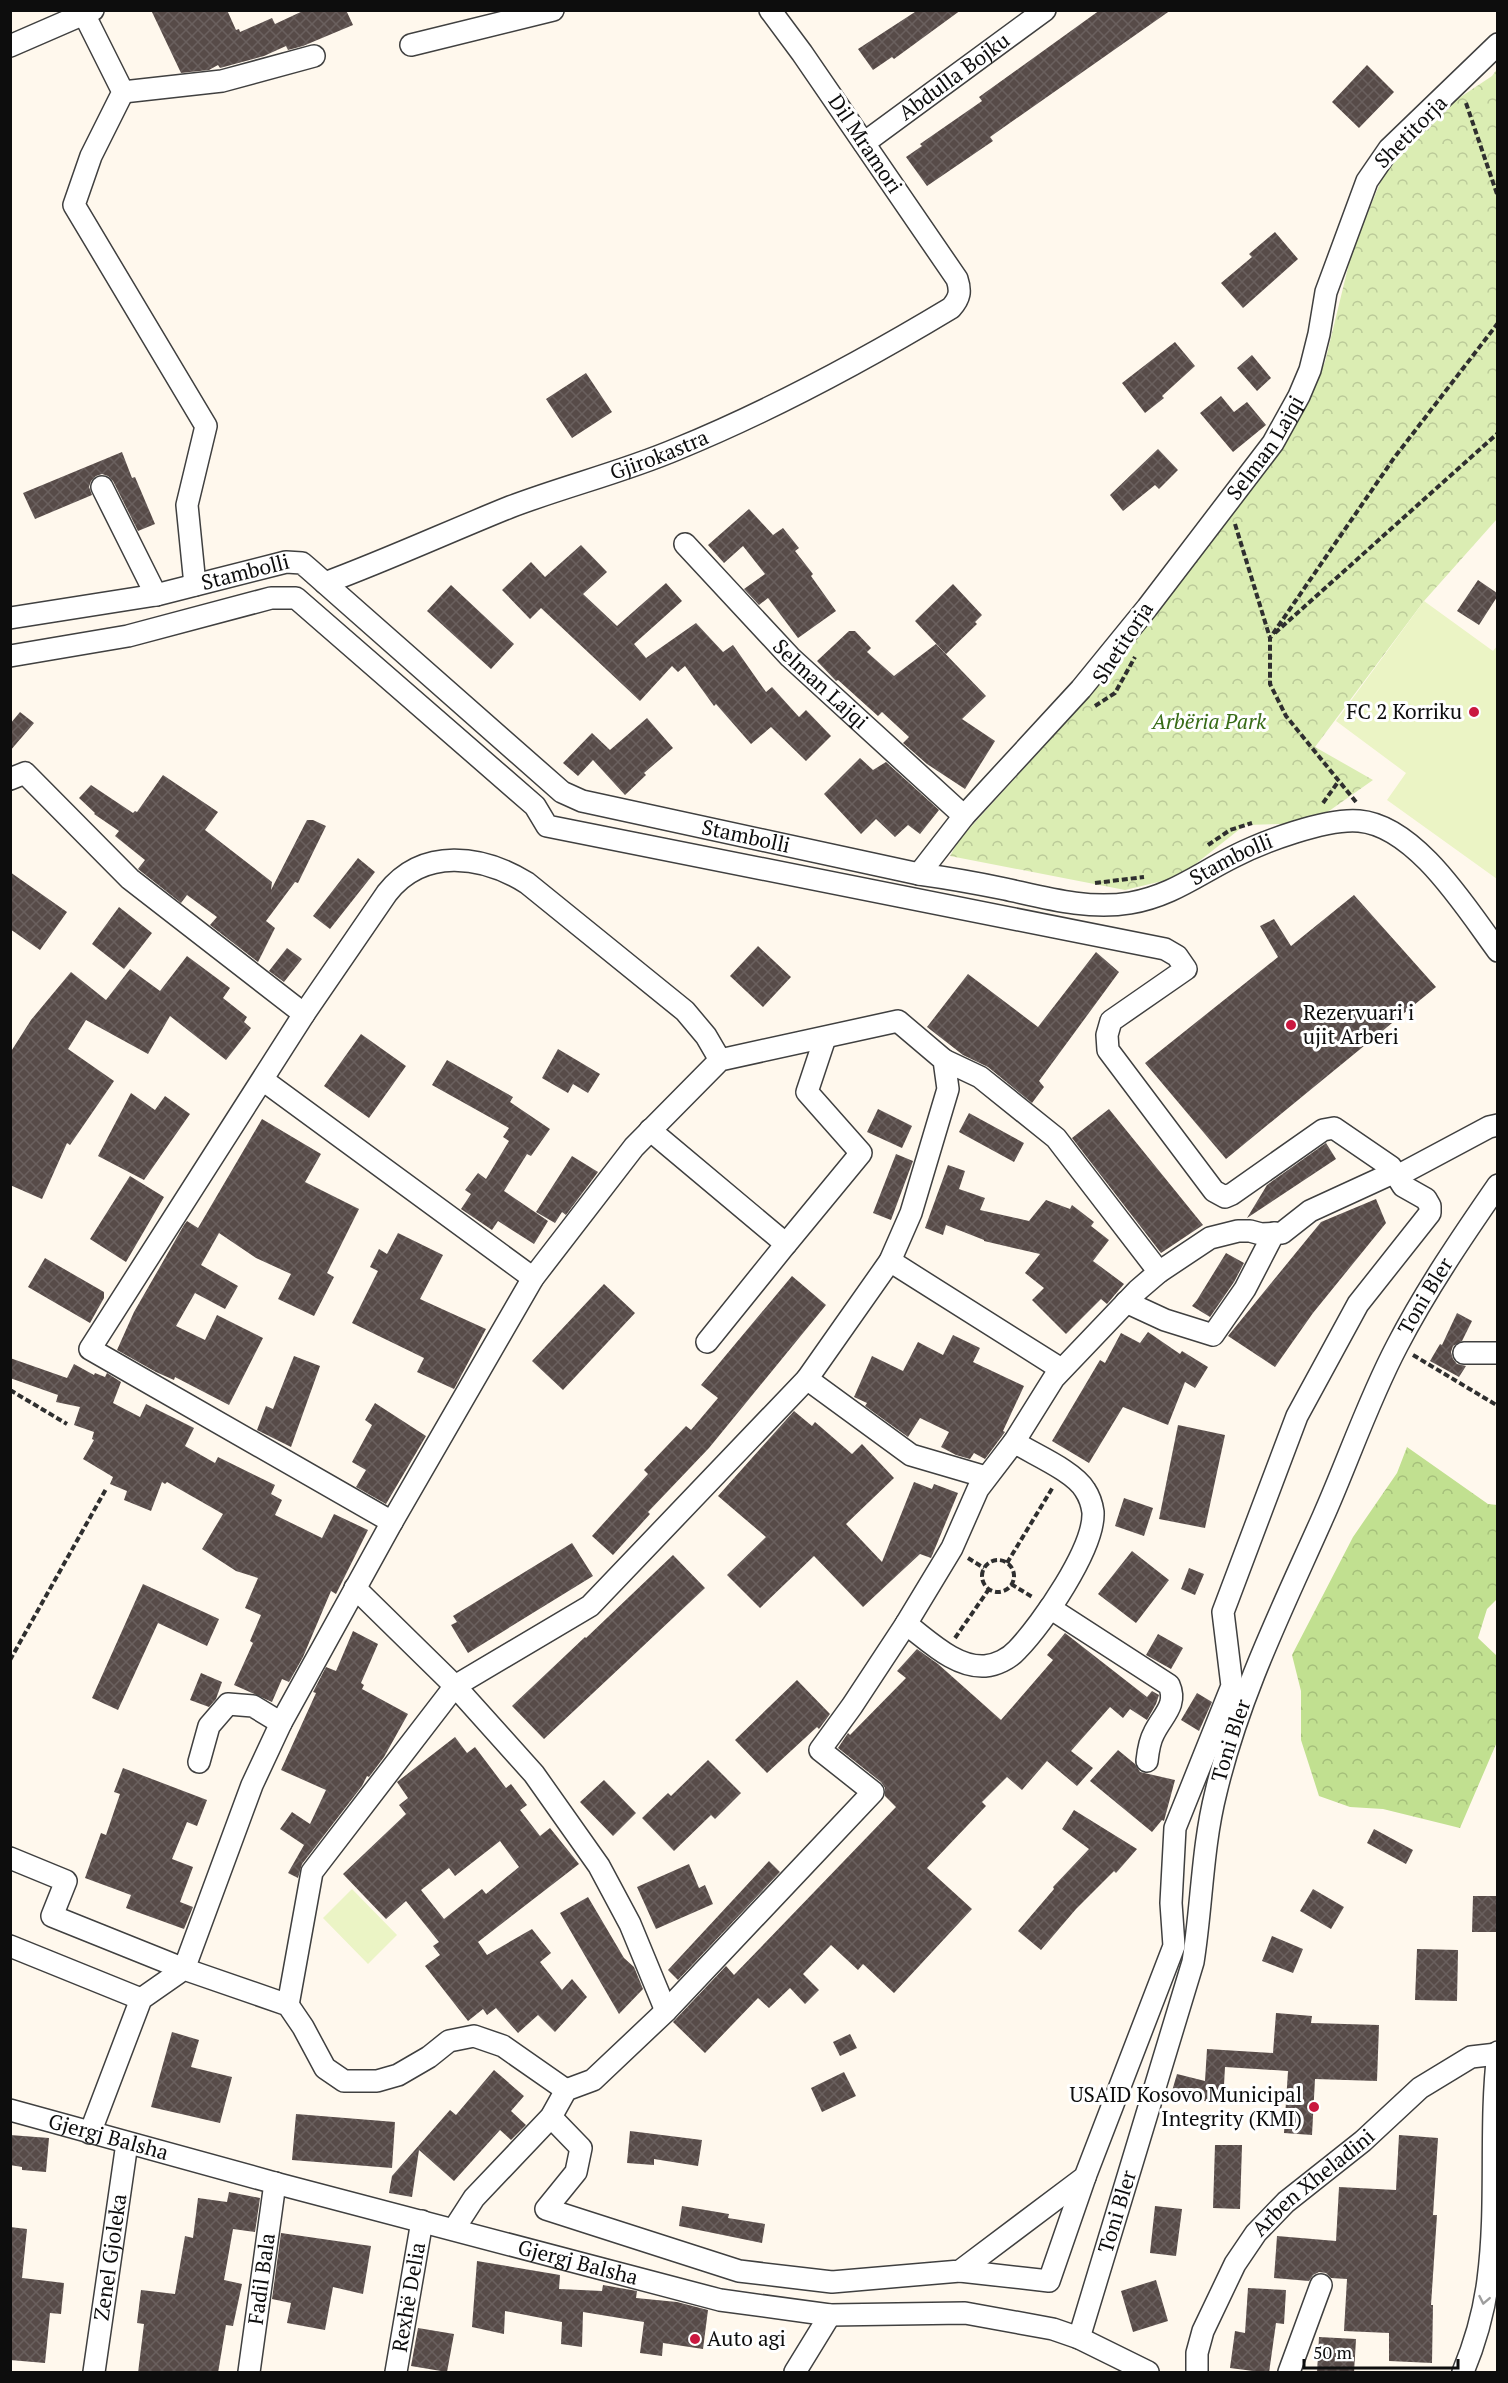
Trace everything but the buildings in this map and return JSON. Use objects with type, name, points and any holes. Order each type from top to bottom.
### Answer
[{"type":"street","points":[[411,45],[553,10]]},
{"type":"street","name":"Dil Mramori","points":[[770,10],[957,279]]},
{"type":"street","name":"Abdulla Bojku","points":[[864,143],[1045,10]]},
{"type":"street","points":[[10,46],[86,12],[123,92]]},
{"type":"street","name":"Selman Lajqi","points":[[920,874],[964,816],[1081,689],[1147,609],[1273,443],[1299,396],[1310,370],[1326,292],[1367,181],[1389,149],[1497,44]]},
{"type":"street","points":[[123,92],[222,81],[314,56]]},
{"type":"street","points":[[123,92],[91,156],[74,206],[206,426],[186,505],[195,585]]},
{"type":"street","name":"Gjirokastra","points":[[325,583],[511,507],[675,450],[737,423],[901,338],[951,308],[960,295],[957,279]]},
{"type":"street","points":[[102,487],[156,595]]},
{"type":"street","name":"Selman Lajqi","points":[[685,544],[790,657],[964,816]]},
{"type":"street","name":"Stambolli","points":[[10,618],[156,595],[271,564],[295,561],[302,563],[552,784],[571,797],[595,805],[920,874],[973,882],[1068,902],[1104,906],[1155,898],[1174,890],[1233,856],[1296,832],[1338,822],[1358,820],[1376,825],[1408,843],[1426,858],[1440,873],[1497,951]]},
{"type":"street","points":[[10,656],[128,636],[271,598],[296,598],[535,806],[547,826],[1165,950],[1176,956],[1186,969],[1110,1021],[1107,1035],[1108,1050],[1219,1196],[1225,1197],[1232,1194],[1323,1130],[1334,1128],[1391,1167],[1403,1186],[1426,1199],[1430,1206],[1430,1213],[1358,1304],[1297,1416],[1223,1612],[1232,1686],[1175,1828],[1172,1903],[1174,1946],[1085,2177],[1049,2281],[960,2271],[832,2282],[739,2271],[546,2209],[576,2172],[581,2148],[551,2118]]},
{"type":"street","points":[[10,779],[25,773],[130,879],[304,1014]]},
{"type":"street","points":[[392,1522],[90,1349],[304,1014],[398,879],[411,870],[431,862],[447,860],[492,867],[512,874],[527,883],[685,1011],[706,1036],[720,1060]]},
{"type":"street","points":[[90,2133],[141,1999],[184,1970],[252,1785],[281,1723],[392,1522],[533,1278],[634,1147],[720,1060],[898,1021],[944,1060],[980,1077],[1056,1138],[1159,1272]]},
{"type":"street","points":[[707,1342],[861,1153],[807,1092],[825,1038]]},
{"type":"street","points":[[288,2006],[312,1872],[455,1686],[591,1606],[807,1379],[890,1261],[911,1213],[948,1089],[944,1060]]},
{"type":"street","points":[[263,1080],[533,1278]]},
{"type":"street","points":[[454,2229],[474,2198],[551,2118],[566,2090],[593,2080],[666,2011],[873,1792],[820,1750],[906,1624],[952,1548],[973,1499],[986,1477],[1014,1442],[1061,1370],[1126,1302],[1159,1272],[1196,1246],[1224,1233],[1250,1231],[1261,1234],[1282,1233],[1310,1211],[1395,1172],[1401,1174],[1497,1125]]},
{"type":"street","points":[[650,1130],[786,1244]]},
{"type":"street","name":"Toni Bler","points":[[1079,2338],[1193,1962],[1206,1848],[1215,1794],[1227,1749],[1264,1647],[1398,1345],[1448,1259],[1497,1185]]},
{"type":"street","points":[[1126,1302],[1165,1320],[1213,1335],[1245,1289],[1274,1233]]},
{"type":"street","points":[[890,1261],[1061,1370]]},
{"type":"street","points":[[1464,1353],[1497,1353]]},
{"type":"street","points":[[807,1379],[911,1455],[986,1477]]},
{"type":"street","points":[[906,1624],[945,1653],[972,1665],[984,1666],[996,1664],[1016,1652],[1050,1608],[1083,1552],[1093,1512],[1085,1489],[1062,1471],[1014,1442]]},
{"type":"street","points":[[355,1588],[455,1686],[534,1774],[599,1866],[630,1924],[666,2011]]},
{"type":"street","points":[[1050,1608],[1168,1685],[1172,1692],[1172,1703],[1152,1736],[1147,1761]]},
{"type":"street","points":[[199,1762],[209,1726],[228,1704],[253,1706],[281,1723]]},
{"type":"street","points":[[10,1858],[66,1881],[52,1916],[184,1970],[288,2006],[303,2027],[325,2067],[344,2081],[377,2081],[398,2075],[429,2057],[449,2041],[474,2036],[503,2046],[566,2090]]},
{"type":"street","points":[[10,1946],[141,1999]]},
{"type":"street","points":[[1463,2373],[1481,2320],[1488,2281],[1492,2235],[1497,2053]]},
{"type":"street","name":"Arben Xheladini","points":[[1197,2373],[1197,2353],[1203,2331],[1235,2264],[1256,2233],[1286,2202],[1364,2141],[1419,2088],[1471,2056],[1497,2053]]},
{"type":"street","name":"Gjergj Balsha","points":[[10,2110],[275,2183],[720,2300],[830,2314],[965,2313],[1053,2329],[1079,2338],[1148,2373]]},
{"type":"street","name":"Zenel Gjoleka","points":[[94,2373],[127,2143]]},
{"type":"street","points":[[960,2271],[1085,2177]]},
{"type":"street","name":"Fadil Bala","points":[[249,2373],[275,2183]]},
{"type":"street","name":"Rexhë Delia","points":[[396,2373],[422,2221]]},
{"type":"street","points":[[1289,2373],[1321,2285]]},
{"type":"street","points":[[795,2373],[830,2314]]},
{"type":"path","name":"Shetitorja","points":[[1456,107],[1465,99],[1497,196]]},
{"type":"path","points":[[1270,638],[1394,458],[1497,323]]},
{"type":"path","points":[[1270,638],[1497,434]]},
{"type":"path","points":[[1227,527],[1234,519],[1270,638],[1270,684],[1286,716],[1338,782],[1376,825]]},
{"type":"path","name":"Shetitorja","points":[[1090,710],[1115,693],[1137,654]]},
{"type":"path","points":[[1314,806],[1322,804],[1338,782]]},
{"type":"path","points":[[1202,849],[1230,830],[1262,821]]},
{"type":"path","points":[[1092,883],[1145,877]]},
{"type":"path","points":[[1398,1345],[1497,1406]]},
{"type":"path","points":[[10,1390],[68,1424]]},
{"type":"path","points":[[1007,1563],[1062,1471]]},
{"type":"path","points":[[10,1660],[106,1489]]},
{"type":"path","points":[[993,1561],[1007,1563],[1012,1571],[1011,1584],[1002,1591],[989,1589],[983,1581],[984,1568],[993,1561]]},
{"type":"path","points":[[945,1653],[989,1589]]},
{"type":"green space","name":"Arbëria Park","points":[[1497,69],[1497,519],[1424,601],[1315,747],[1373,780],[1312,823],[1245,825],[1179,877],[1125,890],[950,856],[959,840],[1093,692],[1287,440],[1325,362],[1352,251],[1385,171],[1456,100],[1492,76]]},
{"type":"green space","points":[[1424,601],[1493,651],[1497,646],[1497,879],[1387,800],[1406,773],[1336,721]]},
{"type":"green space","points":[[1407,1447],[1488,1504],[1497,1505],[1497,1599],[1487,1609],[1478,1638],[1497,1656],[1497,1742],[1460,1828],[1383,1809],[1350,1807],[1319,1796],[1301,1740],[1301,1691],[1292,1655],[1353,1537],[1397,1473]]},
{"type":"green space","points":[[352,1889],[397,1935],[368,1964],[323,1918]]},
{"type":"place","name":"FC 2 Korriku","points":[[1474,712]]},
{"type":"place","name":"Rezervuari i ujit Arberi","points":[[1291,1025]]},
{"type":"place","name":"USAID Kosovo Municipal Integrity (KMI)","points":[[1314,2107]]},
{"type":"place","name":"Auto agi","points":[[695,2339]]}]
